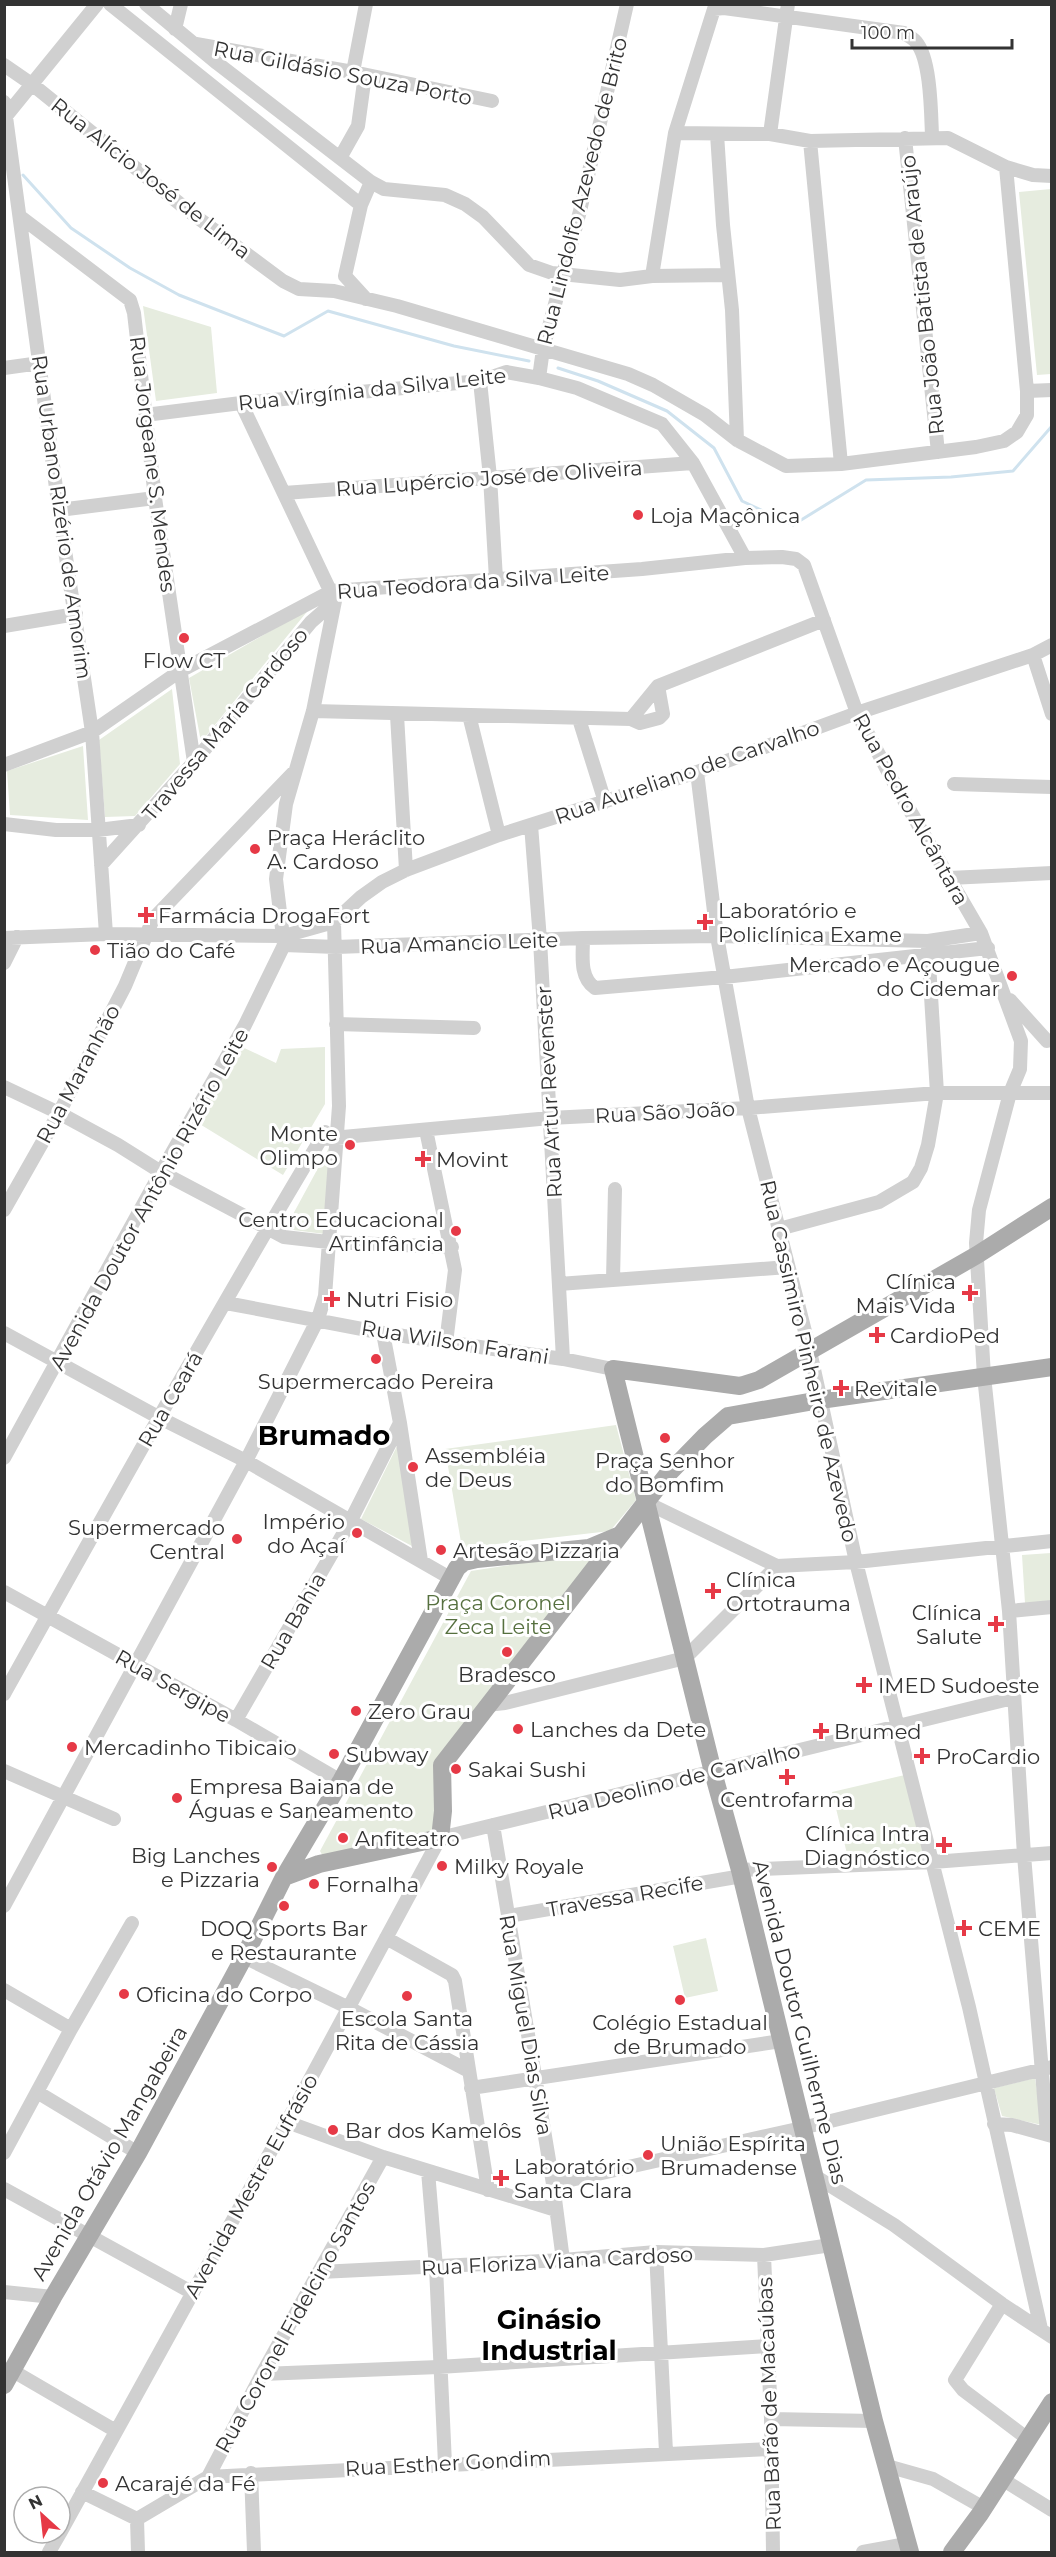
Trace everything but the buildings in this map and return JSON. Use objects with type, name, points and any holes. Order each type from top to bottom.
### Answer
[{"type":"main road","points":[[645,1502],[613,1369],[740,1386],[759,1380],[977,1255],[1052,1207]]},
{"type":"main road","points":[[284,1877],[319,1864],[440,1838],[442,1765],[667,1475],[728,1416],[820,1400],[1052,1367]]},
{"type":"main road","points":[[623,1408],[625,1390],[632,1380],[648,1373]]},
{"type":"main road","points":[[718,1383],[729,1401],[728,1416]]},
{"type":"main road","points":[[636,1466],[653,1478],[667,1475]]},
{"type":"main road","name":"Avenida Doutor Guilherme Dias","points":[[645,1502],[713,1772],[741,1873],[813,2175],[908,2548]]},
{"type":"main road","points":[[284,1877],[341,1781],[450,1578],[464,1562],[589,1548],[620,1535]]},
{"type":"main road","points":[[589,1548],[595,1568]]},
{"type":"main road","points":[[313,1828],[312,1848],[319,1864]]},
{"type":"main road","name":"Avenida Otávio Mangabeira","points":[[9,2378],[53,2297],[138,2153],[244,1958],[284,1877]]},
{"type":"main road","points":[[952,2553],[982,2511],[1052,2402]]},
{"type":"main road","points":[[963,2553],[979,2527],[982,2511]]},
{"type":"street","points":[[6,123],[97,4]]},
{"type":"street","points":[[110,4],[361,205]]},
{"type":"street","points":[[146,4],[371,182],[384,189],[445,195],[465,204],[483,217],[529,265],[562,276],[620,280],[652,276],[729,276]]},
{"type":"street","points":[[175,29],[181,4]]},
{"type":"street","points":[[340,158],[358,126],[359,74],[366,4]]},
{"type":"street","name":"Rua Lindolfo Azevedo de Brito","points":[[539,378],[543,349],[580,211],[627,4]]},
{"type":"street","points":[[652,276],[675,133],[714,9],[788,11],[904,33],[916,42],[928,80],[932,136]]},
{"type":"street","points":[[770,134],[788,11]]},
{"type":"street","name":"Rua Gildásio Souza Porto","points":[[194,44],[492,101]]},
{"type":"street","name":"Rua Alício José de Lima","points":[[4,65],[33,85],[190,212],[283,281],[299,289],[334,291]]},
{"type":"street","name":"Rua Urbano Rizério de Amorim","points":[[4,102],[8,153],[22,218],[59,510],[92,732],[106,934]]},
{"type":"street","points":[[675,133],[770,134],[810,141],[932,136],[948,138],[1006,167],[1033,175],[1052,176]]},
{"type":"street","points":[[717,134],[729,276],[737,440]]},
{"type":"street","name":"Rua João Batista de Araújo","points":[[905,138],[938,452]]},
{"type":"street","points":[[810,141],[841,464]]},
{"type":"street","points":[[371,182],[361,205],[345,276],[334,291],[628,374],[653,385],[705,415],[737,440],[786,466],[841,464],[938,452],[1004,441],[1017,432],[1027,415],[1027,391],[1006,167]]},
{"type":"street","name":"Rua Jorgeane S. Mendes","points":[[22,218],[130,300],[134,313],[155,498],[194,762]]},
{"type":"street","points":[[345,276],[366,299]]},
{"type":"street","points":[[4,369],[40,363]]},
{"type":"street","name":"Rua Virgínia da Silva Leite","points":[[145,414],[480,381],[506,372],[577,388],[662,424],[693,463]]},
{"type":"street","points":[[480,381],[490,477],[496,579]]},
{"type":"street","points":[[1027,391],[1052,390]]},
{"type":"street","points":[[241,403],[334,596],[313,711],[286,804],[276,879],[284,940]]},
{"type":"street","points":[[693,463],[745,558]]},
{"type":"street","name":"Rua Lupércio José de Oliveira","points":[[285,493],[693,463]]},
{"type":"street","points":[[59,510],[155,498]]},
{"type":"street","name":"Rua Teodora da Silva Leite","points":[[354,588],[642,569],[745,558],[782,557],[796,559],[804,565]]},
{"type":"street","name":"Rua Pedro Alcântara","points":[[804,565],[857,713],[894,783],[981,933],[1006,995],[1021,1041]]},
{"type":"street","name":"Travessa Maria Cardoso","points":[[101,865],[194,762],[334,596],[354,588]]},
{"type":"street","name":"Rua Teodora da Silva Leite","points":[[4,765],[92,732],[180,671],[334,596]]},
{"type":"street","points":[[4,626],[76,614]]},
{"type":"street","points":[[632,719],[658,686],[824,620]]},
{"type":"street","name":"Rua Aureliano de Carvalho","points":[[334,922],[361,897],[382,882],[406,870],[499,835],[697,772],[857,713],[1033,655],[1052,645]]},
{"type":"street","points":[[1033,655],[1052,714]]},
{"type":"street","points":[[313,711],[397,715],[632,719],[640,723],[659,718],[663,714],[658,686]]},
{"type":"street","points":[[397,715],[406,870]]},
{"type":"street","points":[[469,715],[499,835]]},
{"type":"street","points":[[579,719],[605,802]]},
{"type":"street","points":[[147,936],[153,919],[294,772]]},
{"type":"street","name":"Rua Cassimiro Pinheiro de Azevedo","points":[[697,772],[717,936],[748,1108],[810,1351],[856,1562],[933,1862],[994,2124],[1046,2333]]},
{"type":"street","points":[[954,784],[1052,787]]},
{"type":"street","points":[[5,824],[56,830],[98,830],[139,825]]},
{"type":"street","name":"Rua Artur Revenster","points":[[531,825],[540,940],[563,1359]]},
{"type":"street","points":[[949,878],[1052,873]]},
{"type":"street","points":[[4,963],[11,938],[106,934],[284,940],[334,922],[339,1106],[325,1296],[318,1319],[246,1461],[4,1906]]},
{"type":"street","name":"Rua Amancio Leite","points":[[284,940],[336,947],[583,938],[717,936],[928,941],[981,933]]},
{"type":"street","name":"Rua Maranhão","points":[[4,1210],[59,1113],[125,986],[147,936]]},
{"type":"street","points":[[583,938],[584,976],[587,982],[595,988],[724,977],[988,948]]},
{"type":"street","name":"Avenida Doutor Antônio Rizério Leite","points":[[4,1458],[161,1172],[245,1025],[284,940]]},
{"type":"street","points":[[779,1229],[879,1202],[913,1182],[928,1145],[937,1093],[928,941]]},
{"type":"street","points":[[1006,995],[1049,1041]]},
{"type":"street","points":[[336,1024],[474,1028]]},
{"type":"street","points":[[994,2124],[1012,2125],[1049,2135],[1047,2068],[1024,1855],[1013,1698],[1010,1611],[984,1376],[977,1255],[979,1210],[1010,1093],[1020,1069],[1021,1041],[1049,1041]]},
{"type":"street","points":[[4,1087],[59,1113],[118,1145],[161,1172],[284,1237],[328,1242],[452,1247]]},
{"type":"street","name":"Rua São João","points":[[321,1139],[550,1118],[748,1108],[937,1093],[1052,1093]]},
{"type":"street","name":"Rua Ceará","points":[[4,1694],[158,1417],[339,1106]]},
{"type":"street","points":[[426,1130],[455,1269],[446,1342]]},
{"type":"street","points":[[613,1280],[615,1189]]},
{"type":"street","points":[[559,1284],[788,1267]]},
{"type":"street","name":"Rua Wilson Farani","points":[[226,1303],[383,1333],[563,1359],[613,1369]]},
{"type":"street","points":[[4,1333],[158,1417],[246,1461],[450,1578]]},
{"type":"street","points":[[383,1333],[400,1423],[421,1561]]},
{"type":"street","name":"Rua Bahia","points":[[236,1720],[350,1522],[400,1423]]},
{"type":"street","points":[[645,1502],[777,1566],[856,1562],[1052,1541]]},
{"type":"street","points":[[488,1705],[505,1703],[685,1658],[777,1566]]},
{"type":"street","name":"Rua Sergipe","points":[[4,1592],[236,1720],[341,1781]]},
{"type":"street","points":[[1010,1611],[1052,1607]]},
{"type":"street","name":"Rua Deolino de Carvalho","points":[[440,1838],[1013,1698]]},
{"type":"street","points":[[4,1771],[114,1819]]},
{"type":"street","name":"Rua Miguel Dias Silva","points":[[493,1825],[553,2184],[563,2260]]},
{"type":"street","name":"Avenida Mestre Eufrásio","points":[[72,2511],[287,2122],[440,1838]]},
{"type":"street","name":"Travessa Recife","points":[[508,1916],[741,1873],[1052,1853]]},
{"type":"street","points":[[4,2153],[132,1923]]},
{"type":"street","points":[[386,1938],[452,1975],[455,1981],[467,2070],[488,2190]]},
{"type":"street","points":[[244,1958],[349,2008],[467,2070]]},
{"type":"street","points":[[4,1990],[71,2029]]},
{"type":"street","points":[[471,2088],[781,2041]]},
{"type":"street","points":[[553,2184],[802,2128],[1047,2068]]},
{"type":"street","points":[[37,2092],[138,2153]]},
{"type":"street","points":[[287,2122],[383,2157],[556,2210]]},
{"type":"street","name":"Rua Coronel Fidelcino Santos","points":[[208,2477],[262,2374],[383,2157]]},
{"type":"street","points":[[428,2171],[436,2267],[445,2464]]},
{"type":"street","points":[[813,2175],[894,2225],[1002,2304],[1046,2333]]},
{"type":"street","points":[[4,2189],[193,2293]]},
{"type":"street","name":"Rua Floriza Viana Cardoso","points":[[320,2272],[563,2260],[656,2252],[764,2255],[831,2245]]},
{"type":"street","points":[[656,2252],[666,2452]]},
{"type":"street","name":"Rua Barão de Macaúbas","points":[[764,2255],[771,2419],[773,2553]]},
{"type":"street","points":[[4,2292],[53,2297]]},
{"type":"street","points":[[1002,2304],[955,2380],[963,2390],[1028,2439]]},
{"type":"street","points":[[262,2374],[439,2367],[768,2346]]},
{"type":"street","points":[[9,2378],[116,2431]]},
{"type":"street","points":[[771,2419],[874,2421]]},
{"type":"street","name":"Rua Esther Gondim","points":[[137,2519],[208,2477],[771,2448]]},
{"type":"street","points":[[886,2466],[933,2479],[982,2511]]},
{"type":"street","points":[[251,2473],[254,2553]]},
{"type":"street","points":[[1002,2479],[1052,2510]]},
{"type":"street","points":[[82,2492],[137,2519],[136,2549]]},
{"type":"street","points":[[863,2553],[908,2548]]},
{"type":"green space","points":[[1051,189],[1051,374],[1037,375],[1019,192]]},
{"type":"green space","points":[[143,306],[211,327],[217,393],[156,401]]},
{"type":"green space","points":[[310,608],[201,742],[189,678]]},
{"type":"green space","points":[[172,689],[180,764],[135,816],[105,817],[99,740]]},
{"type":"green space","points":[[83,746],[88,820],[10,815],[7,771]]},
{"type":"green space","points":[[240,1046],[276,1063],[281,1049],[325,1047],[325,1104],[283,1175],[198,1123]]},
{"type":"green space","points":[[330,1146],[325,1234],[285,1229]]},
{"type":"green space","points":[[616,1425],[636,1500],[610,1531],[462,1548],[445,1449]]},
{"type":"green space","points":[[400,1440],[412,1546],[361,1519]]},
{"type":"green space","points":[[1051,1553],[1051,1601],[1025,1603],[1022,1555]]},
{"type":"green space","name":"Praça Coronel Zeca Leite","points":[[581,1554],[591,1563],[441,1764],[442,1829],[325,1860],[320,1851],[471,1571]]},
{"type":"green space","points":[[909,1774],[930,1853],[848,1858],[832,1792]]},
{"type":"green space","points":[[706,1938],[718,1991],[685,1998],[673,1946]]},
{"type":"green space","points":[[1035,2078],[1042,2125],[1002,2116],[994,2088]]},
{"type":"waterway","points":[[23,175],[71,228],[130,268],[179,295],[284,336],[328,311],[454,346],[529,361]]},
{"type":"waterway","points":[[558,368],[598,381],[667,411],[714,448],[742,501],[793,525],[866,480],[951,477],[1013,471],[1052,426]]},
{"type":"place","name":"Loja Maçônica","points":[[638,515]]},
{"type":"place","name":"Flow CT","points":[[184,638]]},
{"type":"place","name":"Praça Heráclito A. Cardoso","points":[[255,849]]},
{"type":"place","name":"Farmácia DrogaFort","points":[[146,915]]},
{"type":"place","name":"Laboratório e Policlínica Exame","points":[[705,922]]},
{"type":"place","name":"Tião do Café","points":[[95,950]]},
{"type":"place","name":"Mercado e Açougue do Cidemar","points":[[1012,976]]},
{"type":"place","name":"Monte Olimpo","points":[[350,1145]]},
{"type":"place","name":"Movint","points":[[423,1159]]},
{"type":"place","name":"Centro Educacional Artinfância","points":[[456,1231]]},
{"type":"place","name":"Clínica Mais Vida","points":[[970,1293]]},
{"type":"place","name":"Nutri Fisio","points":[[332,1299]]},
{"type":"place","name":"CardioPed","points":[[877,1335]]},
{"type":"place","name":"Supermercado Pereira","points":[[376,1359]]},
{"type":"place","name":"Revitale","points":[[841,1388]]},
{"type":"place","name":"Praça Senhor do Bomfim","points":[[665,1438]]},
{"type":"place","name":"Assembléia de Deus","points":[[413,1467]]},
{"type":"place","name":"Império do Açaí","points":[[357,1533]]},
{"type":"place","name":"Supermercado Central","points":[[237,1539]]},
{"type":"place","name":"Artesão Pizzaria","points":[[441,1550]]},
{"type":"place","name":"Clínica Ortotrauma","points":[[713,1591]]},
{"type":"place","name":"Clínica Salute","points":[[996,1624]]},
{"type":"place","name":"Bradesco","points":[[507,1652]]},
{"type":"place","name":"IMED Sudoeste","points":[[864,1685]]},
{"type":"place","name":"Zero Grau","points":[[356,1711]]},
{"type":"place","name":"Lanches da Dete","points":[[518,1729]]},
{"type":"place","name":"Brumed","points":[[821,1731]]},
{"type":"place","name":"Mercadinho Tibicaio","points":[[72,1747]]},
{"type":"place","name":"Subway","points":[[334,1754]]},
{"type":"place","name":"ProCardio","points":[[922,1756]]},
{"type":"place","name":"Sakai Sushi","points":[[456,1769]]},
{"type":"place","name":"Centrofarma","points":[[787,1777]]},
{"type":"place","name":"Empresa Baiana de Águas e Saneamento","points":[[177,1798]]},
{"type":"place","name":"Anfiteatro","points":[[343,1838]]},
{"type":"place","name":"Clínica Intra Diagnóstico","points":[[944,1845]]},
{"type":"place","name":"Milky Royale","points":[[442,1866]]},
{"type":"place","name":"Big Lanches e Pizzaria","points":[[272,1867]]},
{"type":"place","name":"Fornalha","points":[[314,1884]]},
{"type":"place","name":"DOQ Sports Bar e Restaurante","points":[[284,1906]]},
{"type":"place","name":"CEME","points":[[964,1928]]},
{"type":"place","name":"Oficina do Corpo","points":[[124,1994]]},
{"type":"place","name":"Escola Santa Rita de Cássia","points":[[407,1996]]},
{"type":"place","name":"Colégio Estadual de Brumado","points":[[680,2000]]},
{"type":"place","name":"Bar dos Kamelôs","points":[[333,2130]]},
{"type":"place","name":"União Espírita Brumadense","points":[[648,2155]]},
{"type":"place","name":"Laboratório Santa Clara","points":[[501,2178]]},
{"type":"place","name":"Acarajé da Fé","points":[[103,2483]]},
{"type":"district","name":"Brumado","points":[[324,1435]]},
{"type":"district","name":"Ginásio Industrial","points":[[549,2334]]}]
